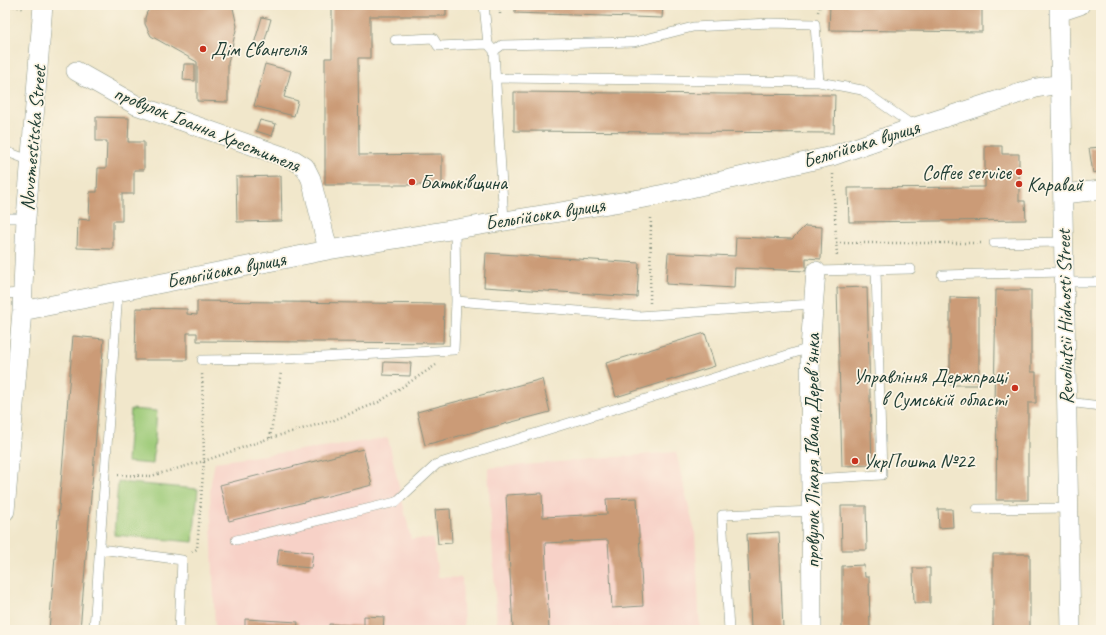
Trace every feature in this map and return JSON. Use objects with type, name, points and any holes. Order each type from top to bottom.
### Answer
[{"type":"street","name":"Novomestitska Street","points":[[5,511],[16,299],[26,218],[43,5]]},
{"type":"street","points":[[1059,8],[1080,5]]},
{"type":"street","name":"Revoliutsii Hidnosti Street","points":[[1059,8],[1071,630]]},
{"type":"street","name":"провулок Іоанна Хрестителя","points":[[76,71],[136,105],[294,160],[305,167],[311,178],[328,250]]},
{"type":"street","name":"Бельгійська вулиця","points":[[16,299],[118,292],[328,250],[651,197],[832,156],[915,127],[1036,88],[1060,84]]},
{"type":"street","points":[[1063,194],[1101,190]]},
{"type":"street","name":"провулок Лікаря Івана Деревʼянка","points":[[812,630],[810,348],[816,271]]},
{"type":"lane","points":[[484,5],[496,78],[504,221]]},
{"type":"lane","points":[[395,40],[433,38],[438,46],[491,48],[502,45],[634,42],[693,27],[769,23],[815,24],[819,82]]},
{"type":"lane","points":[[496,78],[819,82],[862,90],[915,127]]},
{"type":"lane","points":[[5,151],[31,161]]},
{"type":"lane","points":[[5,218],[26,218]]},
{"type":"lane","points":[[202,360],[283,360],[454,350],[456,301],[455,228]]},
{"type":"lane","points":[[994,243],[1064,242]]},
{"type":"lane","points":[[816,271],[911,269]]},
{"type":"lane","points":[[812,478],[882,475],[876,270]]},
{"type":"lane","points":[[942,275],[1064,277],[1101,282]]},
{"type":"lane","points":[[96,630],[94,628],[118,292]]},
{"type":"lane","points":[[456,301],[639,316],[813,304]]},
{"type":"lane","points":[[236,540],[396,502],[437,464],[810,348]]},
{"type":"lane","points":[[1067,402],[1101,406]]},
{"type":"lane","points":[[977,509],[1069,508]]},
{"type":"lane","points":[[729,630],[722,515],[812,511]]},
{"type":"lane","points":[[100,549],[182,560],[178,630]]},
{"type":"path","points":[[832,156],[837,271]]},
{"type":"path","points":[[650,315],[651,197]]},
{"type":"path","points":[[836,243],[994,243]]},
{"type":"path","points":[[105,475],[151,476],[204,461],[270,438],[334,420],[378,402],[431,369],[454,350]]},
{"type":"path","points":[[182,560],[197,549],[204,461],[202,360]]},
{"type":"path","points":[[270,438],[283,360]]},
{"type":"shaded area","points":[[388,438],[411,539],[433,539],[438,577],[462,578],[464,630],[215,630],[210,488],[215,462]]},
{"type":"shaded area","points":[[676,452],[695,533],[700,630],[497,630],[488,468]]},
{"type":"green space","points":[[131,409],[157,411],[153,464],[127,462]]},
{"type":"green space","points":[[118,482],[198,489],[193,542],[114,535]]},
{"type":"building","name":"Дім Євангелія","points":[[153,5],[213,5],[233,8],[237,26],[228,63],[228,102],[197,101],[197,62],[151,36],[145,24],[145,18],[147,12]]},
{"type":"building","points":[[332,5],[446,5],[446,16],[370,16],[370,58],[358,58],[359,155],[442,154],[442,185],[325,185],[325,58],[332,58]]},
{"type":"building","points":[[515,5],[663,5],[662,18],[515,13]]},
{"type":"building","points":[[683,5],[693,5],[693,8],[683,8]]},
{"type":"building","points":[[830,5],[982,5],[982,32],[829,30]]},
{"type":"building","points":[[262,17],[271,19],[263,47],[254,44]]},
{"type":"building","points":[[184,64],[195,64],[195,81],[183,80]]},
{"type":"building","points":[[265,64],[291,71],[284,97],[298,101],[294,116],[254,106]]},
{"type":"building","points":[[514,92],[835,95],[834,133],[514,131]]},
{"type":"building","points":[[96,117],[129,118],[128,142],[144,142],[144,170],[134,170],[134,194],[122,194],[122,221],[113,221],[113,249],[77,248],[78,219],[89,220],[90,192],[97,192],[98,168],[106,168],[107,141],[96,141]]},
{"type":"building","points":[[260,120],[276,124],[272,136],[256,131]]},
{"type":"building","points":[[985,146],[1002,146],[1002,154],[1019,154],[1019,201],[1025,201],[1026,220],[849,222],[848,188],[985,187]]},
{"type":"building","points":[[1101,147],[1101,171],[1093,173],[1089,148]]},
{"type":"building","points":[[281,176],[282,221],[237,222],[236,177]]},
{"type":"building","points":[[805,226],[822,227],[821,259],[806,258],[806,271],[735,268],[734,288],[666,284],[668,253],[735,256],[736,237],[792,239]]},
{"type":"building","points":[[486,253],[639,263],[637,297],[484,287]]},
{"type":"building","points":[[867,287],[872,465],[842,466],[837,288]]},
{"type":"building","name":"Управління Держпраці в Сумській області","points":[[996,290],[1031,290],[1031,372],[1036,372],[1036,403],[1028,403],[1028,500],[996,500],[997,403],[994,403]]},
{"type":"building","points":[[950,297],[979,298],[979,385],[950,385]]},
{"type":"building","points":[[197,301],[444,304],[443,343],[197,341],[197,333],[187,333],[187,360],[135,360],[136,308],[187,309],[187,314],[197,315]]},
{"type":"building","points":[[705,333],[715,366],[616,397],[606,363]]},
{"type":"building","points":[[73,336],[104,339],[80,630],[49,630]]},
{"type":"building","points":[[384,362],[411,363],[410,376],[383,375]]},
{"type":"building","points":[[542,379],[550,412],[425,445],[417,412]]},
{"type":"building","points":[[363,449],[372,485],[229,521],[220,485]]},
{"type":"building","points":[[542,493],[543,517],[607,514],[606,499],[637,498],[643,606],[612,608],[608,540],[545,543],[549,630],[513,630],[506,495]]},
{"type":"building","points":[[841,506],[866,506],[867,550],[842,550]]},
{"type":"building","points":[[450,509],[452,543],[438,544],[435,510]]},
{"type":"building","points":[[938,509],[952,509],[953,527],[939,528]]},
{"type":"building","points":[[779,532],[783,630],[751,630],[747,534]]},
{"type":"building","points":[[279,549],[313,552],[311,568],[277,565]]},
{"type":"building","points":[[993,554],[1030,554],[1030,630],[993,630]]},
{"type":"building","points":[[864,565],[865,577],[869,577],[870,630],[842,630],[842,566]]},
{"type":"building","points":[[913,568],[930,568],[930,603],[914,603]]},
{"type":"building","points":[[364,616],[384,617],[383,630],[329,630],[329,624],[364,626]]},
{"type":"building","points":[[245,619],[298,622],[297,630],[245,630]]},
{"type":"place","name":"Дім Євангелія","points":[[203,49]]},
{"type":"place","name":"Сoffee service","points":[[1019,172]]},
{"type":"place","name":"Батьківщина","points":[[412,182]]},
{"type":"place","name":"Каравай","points":[[1019,184]]},
{"type":"place","name":"Управління Держпраці в Сумській області","points":[[1015,388]]},
{"type":"place","name":"УкрПошта №22","points":[[855,461]]}]
